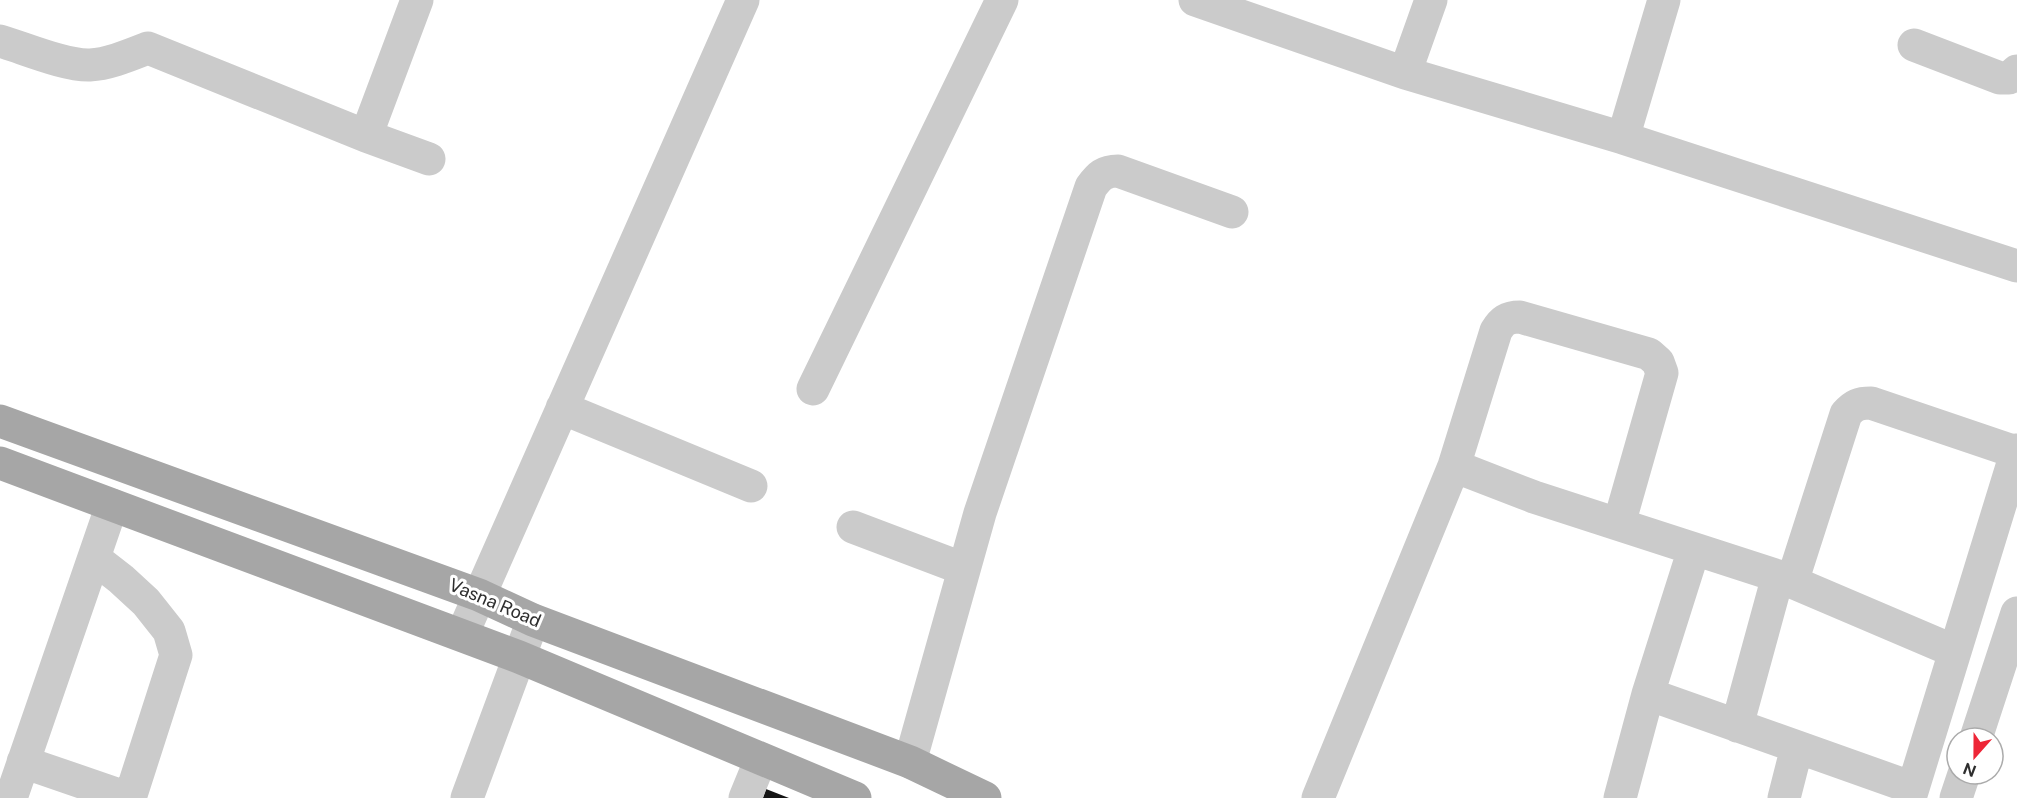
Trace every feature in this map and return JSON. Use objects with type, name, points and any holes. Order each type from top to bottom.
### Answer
[{"type":"main road","name":"Vasna Road","points":[[0,421],[479,595],[533,620],[910,762],[985,798]]},
{"type":"main road","points":[[0,463],[519,657],[855,798]]},
{"type":"street","points":[[366,136],[417,0]]},
{"type":"street","points":[[462,635],[743,0]]},
{"type":"street","points":[[813,389],[1002,0]]},
{"type":"street","points":[[1195,0],[1405,73],[1623,138],[2017,266]]},
{"type":"street","points":[[1405,73],[1431,0]]},
{"type":"street","points":[[1623,138],[1664,0]]},
{"type":"street","points":[[0,41],[57,59],[89,65],[123,58],[148,48],[429,159]]},
{"type":"street","points":[[1914,45],[2000,78],[2009,78],[2017,71]]},
{"type":"street","points":[[910,762],[980,513],[1091,187],[1098,177],[1107,171],[1118,171],[1232,212]]},
{"type":"street","points":[[1318,798],[1454,466],[1496,331],[1509,317],[1520,317],[1649,354],[1658,362],[1662,373],[1619,524]]},
{"type":"street","points":[[1648,694],[1737,726],[1797,747],[1911,793],[2017,451],[1871,403],[1852,406],[1846,414],[1785,579],[1737,726]]},
{"type":"street","points":[[562,408],[751,486]]},
{"type":"street","points":[[1454,466],[1534,496],[1785,579],[1954,651]]},
{"type":"street","points":[[11,798],[112,505]]},
{"type":"street","points":[[853,527],[964,569]]},
{"type":"street","points":[[1620,798],[1648,694],[1694,549]]},
{"type":"street","points":[[23,762],[129,798],[176,655],[169,632],[146,602],[94,558]]},
{"type":"street","points":[[1980,726],[2017,613]]},
{"type":"street","points":[[467,798],[533,620]]},
{"type":"street","points":[[1784,798],[1797,747]]},
{"type":"street","points":[[745,798],[761,759]]},
{"type":"building","points":[[766,789],[789,798],[763,798]]}]
